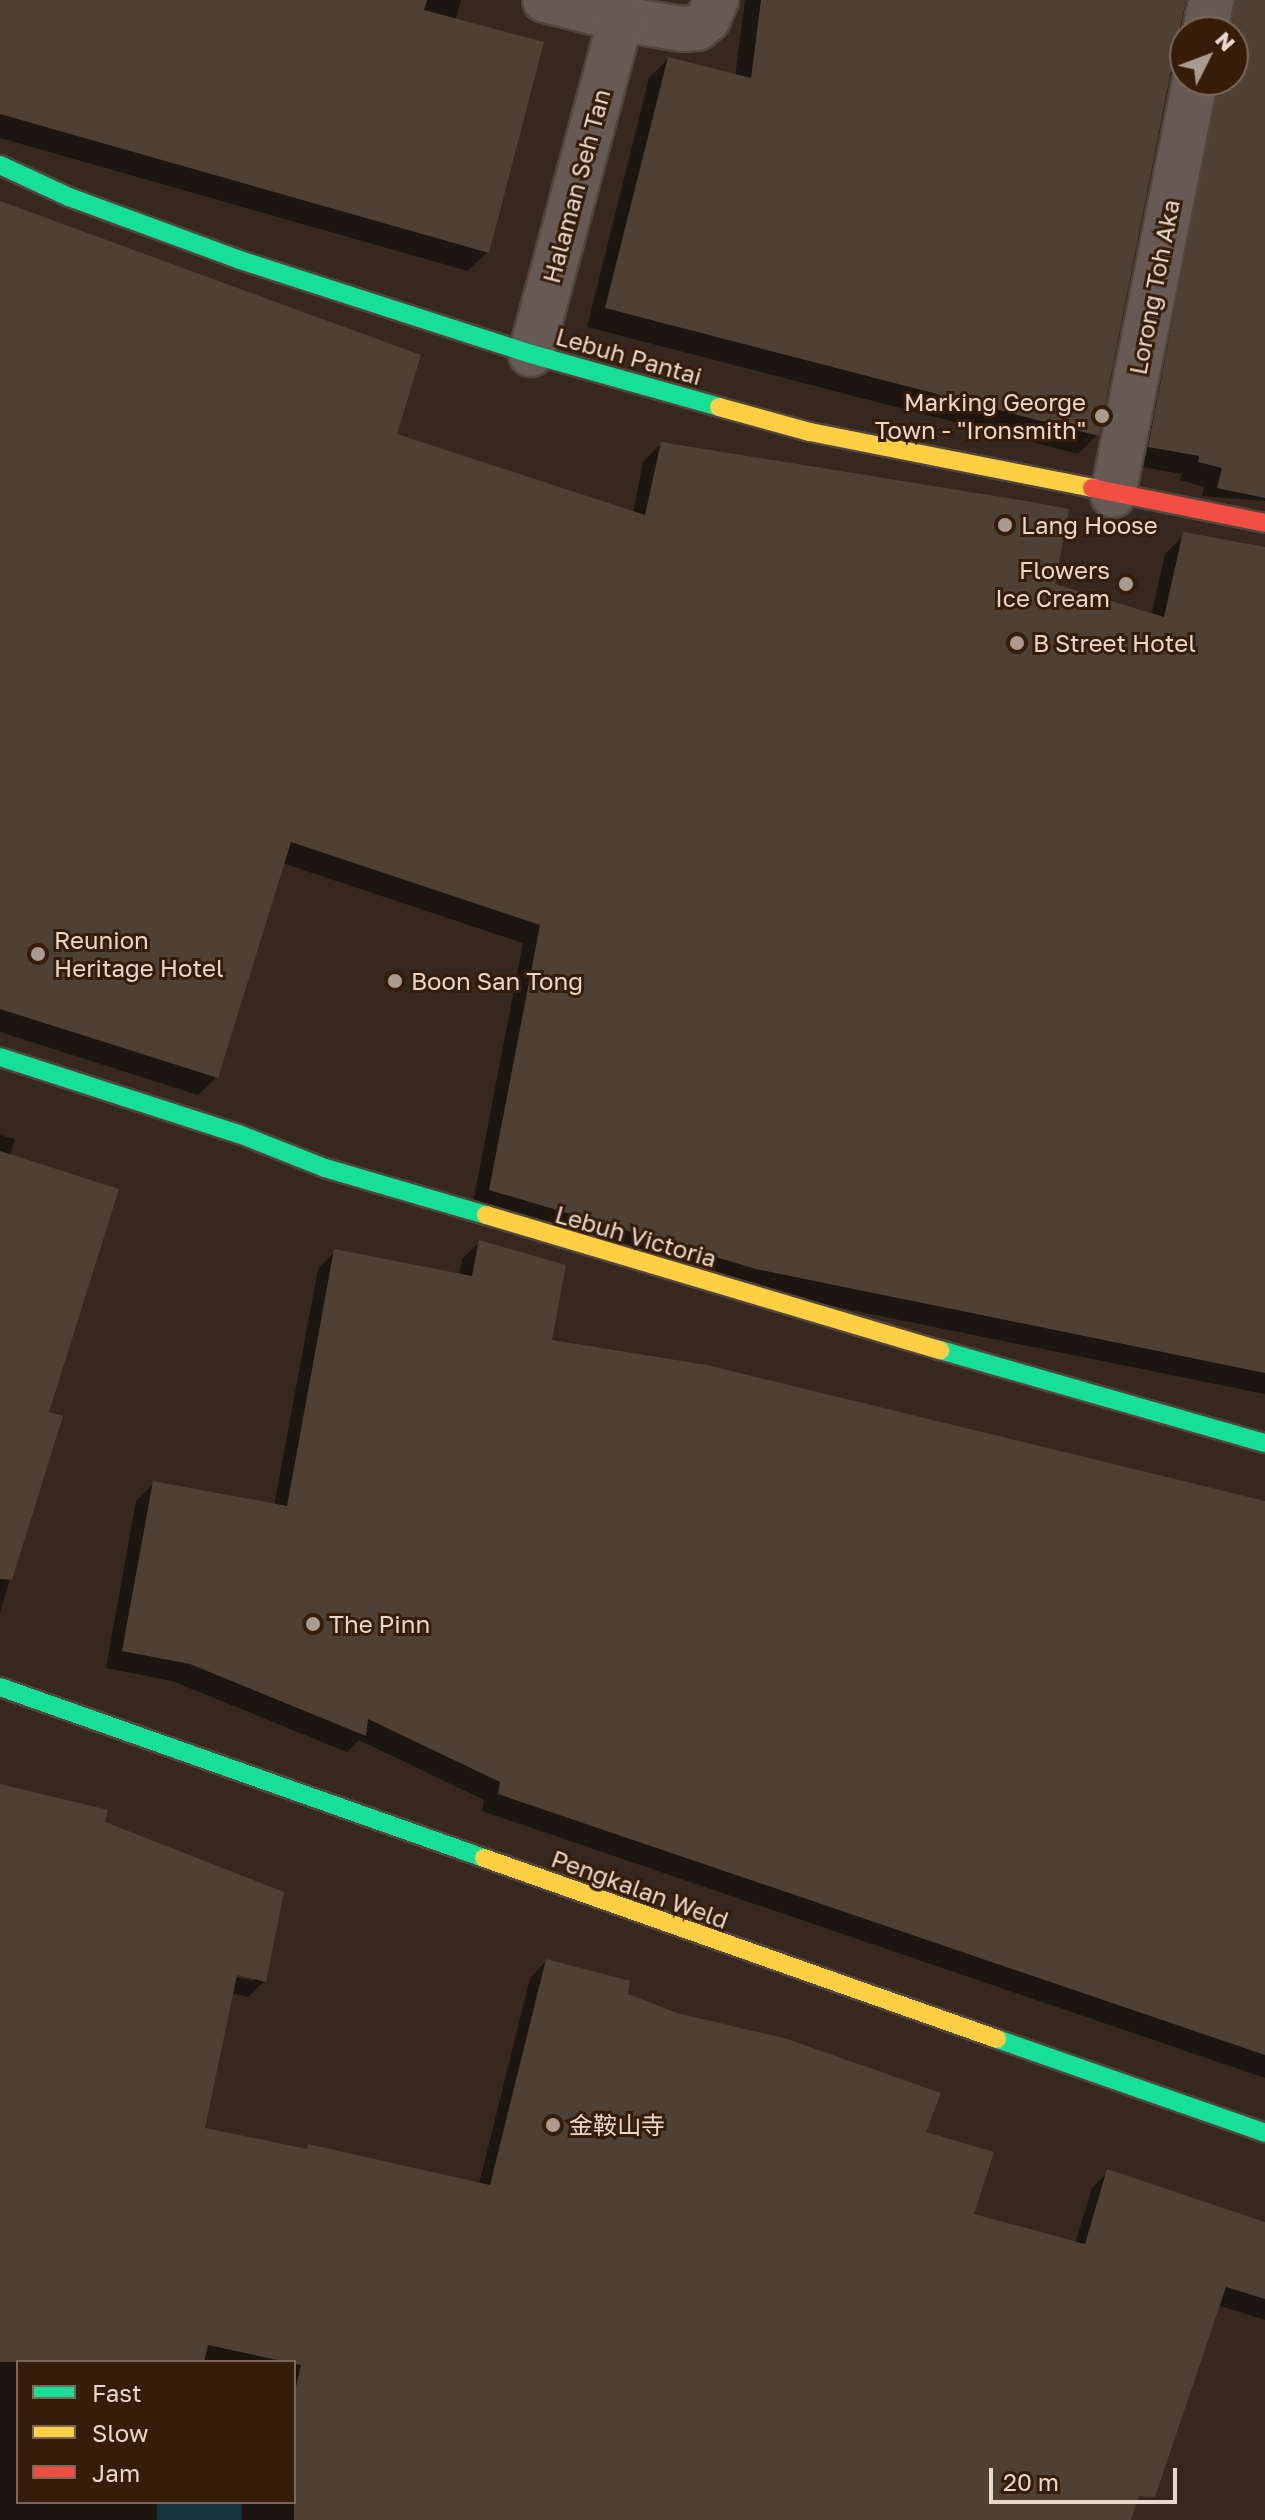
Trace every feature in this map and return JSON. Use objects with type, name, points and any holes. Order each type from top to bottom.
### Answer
[{"type":"street","points":[[545,0],[621,19],[697,28],[708,19],[716,0]]},
{"type":"street","name":"Halaman Seh Tan","points":[[531,354],[621,19]]},
{"type":"street","name":"Lorong Toh Aka","points":[[1113,495],[1192,96]]},
{"type":"street","name":"Lebuh Pantai","points":[[0,165],[69,197],[240,260],[531,354],[810,432],[1265,523]]},
{"type":"street","name":"Lebuh Victoria","points":[[0,1057],[239,1134],[325,1168],[1231,1436],[1265,1443]]},
{"type":"street","name":"Pengkalan Weld","points":[[0,1687],[1265,2133]]},
{"type":"water","points":[[157,2504],[242,2504],[242,2520],[157,2520]]},
{"type":"building","points":[[0,0],[427,0],[424,10],[544,42],[489,253],[0,114]]},
{"type":"building","points":[[761,0],[1186,0],[1183,16],[1169,16],[1169,80],[1099,436],[605,308],[668,57],[751,78]]},
{"type":"building","points":[[1235,0],[1265,0],[1265,498],[1217,488],[1222,468],[1198,462],[1199,456],[1148,447],[1216,96],[1249,96],[1249,16],[1232,16]]},
{"type":"building","points":[[0,201],[421,355],[397,434],[645,515],[661,442],[1069,509],[1055,584],[1164,617],[1183,532],[1265,547],[1265,1373],[756,1269],[489,1190],[540,925],[291,842],[218,1078],[0,1009]]},
{"type":"building","points":[[0,1151],[119,1189],[49,1412],[63,1416],[12,1580],[0,1579]]},
{"type":"building","points":[[479,1240],[566,1265],[552,1340],[707,1365],[1265,1501],[1265,2055],[498,1794],[500,1782],[368,1719],[366,1736],[190,1664],[122,1651],[153,1481],[287,1506],[334,1249],[472,1276]]},
{"type":"building","points":[[0,1784],[108,1810],[105,1822],[284,1892],[266,1982],[237,1975],[205,2128],[307,2149],[308,2144],[490,2185],[546,1959],[630,1981],[628,1994],[677,2013],[787,2039],[941,2093],[926,2132],[994,2152],[974,2214],[1085,2244],[1107,2169],[1265,2222],[1265,2299],[1226,2287],[1155,2497],[1139,2496],[1131,2520],[294,2520],[296,2386],[301,2365],[296,2364],[296,2360],[278,2360],[208,2345],[204,2360],[0,2362]]},
{"type":"traffic: fast","points":[[0,165],[69,197],[240,260],[531,354],[719,407]]},
{"type":"traffic: fast","points":[[0,1057],[239,1134],[325,1168],[486,1215]]},
{"type":"traffic: fast","points":[[940,1350],[1265,1443]]},
{"type":"traffic: fast","points":[[0,1687],[484,1858]]},
{"type":"traffic: fast","points":[[997,2039],[1265,2133]]},
{"type":"traffic: slow","points":[[719,407],[810,432],[1092,488]]},
{"type":"traffic: slow","points":[[486,1215],[940,1350]]},
{"type":"traffic: slow","points":[[484,1858],[997,2039]]},
{"type":"traffic: jam","points":[[1092,488],[1265,523]]},
{"type":"place","name":"Marking George Town - \"Ironsmith\"","points":[[1102,416]]},
{"type":"place","name":"Lang Hoose","points":[[1005,525]]},
{"type":"place","name":"Flowers Ice Cream","points":[[1126,584]]},
{"type":"place","name":"B Street Hotel","points":[[1017,643]]},
{"type":"place","name":"Reunion Heritage Hotel","points":[[38,954]]},
{"type":"place","name":"Boon San Tong","points":[[395,981]]},
{"type":"place","name":"The Pinn","points":[[313,1624]]},
{"type":"place","name":"金鞍山寺","points":[[553,2125]]}]
